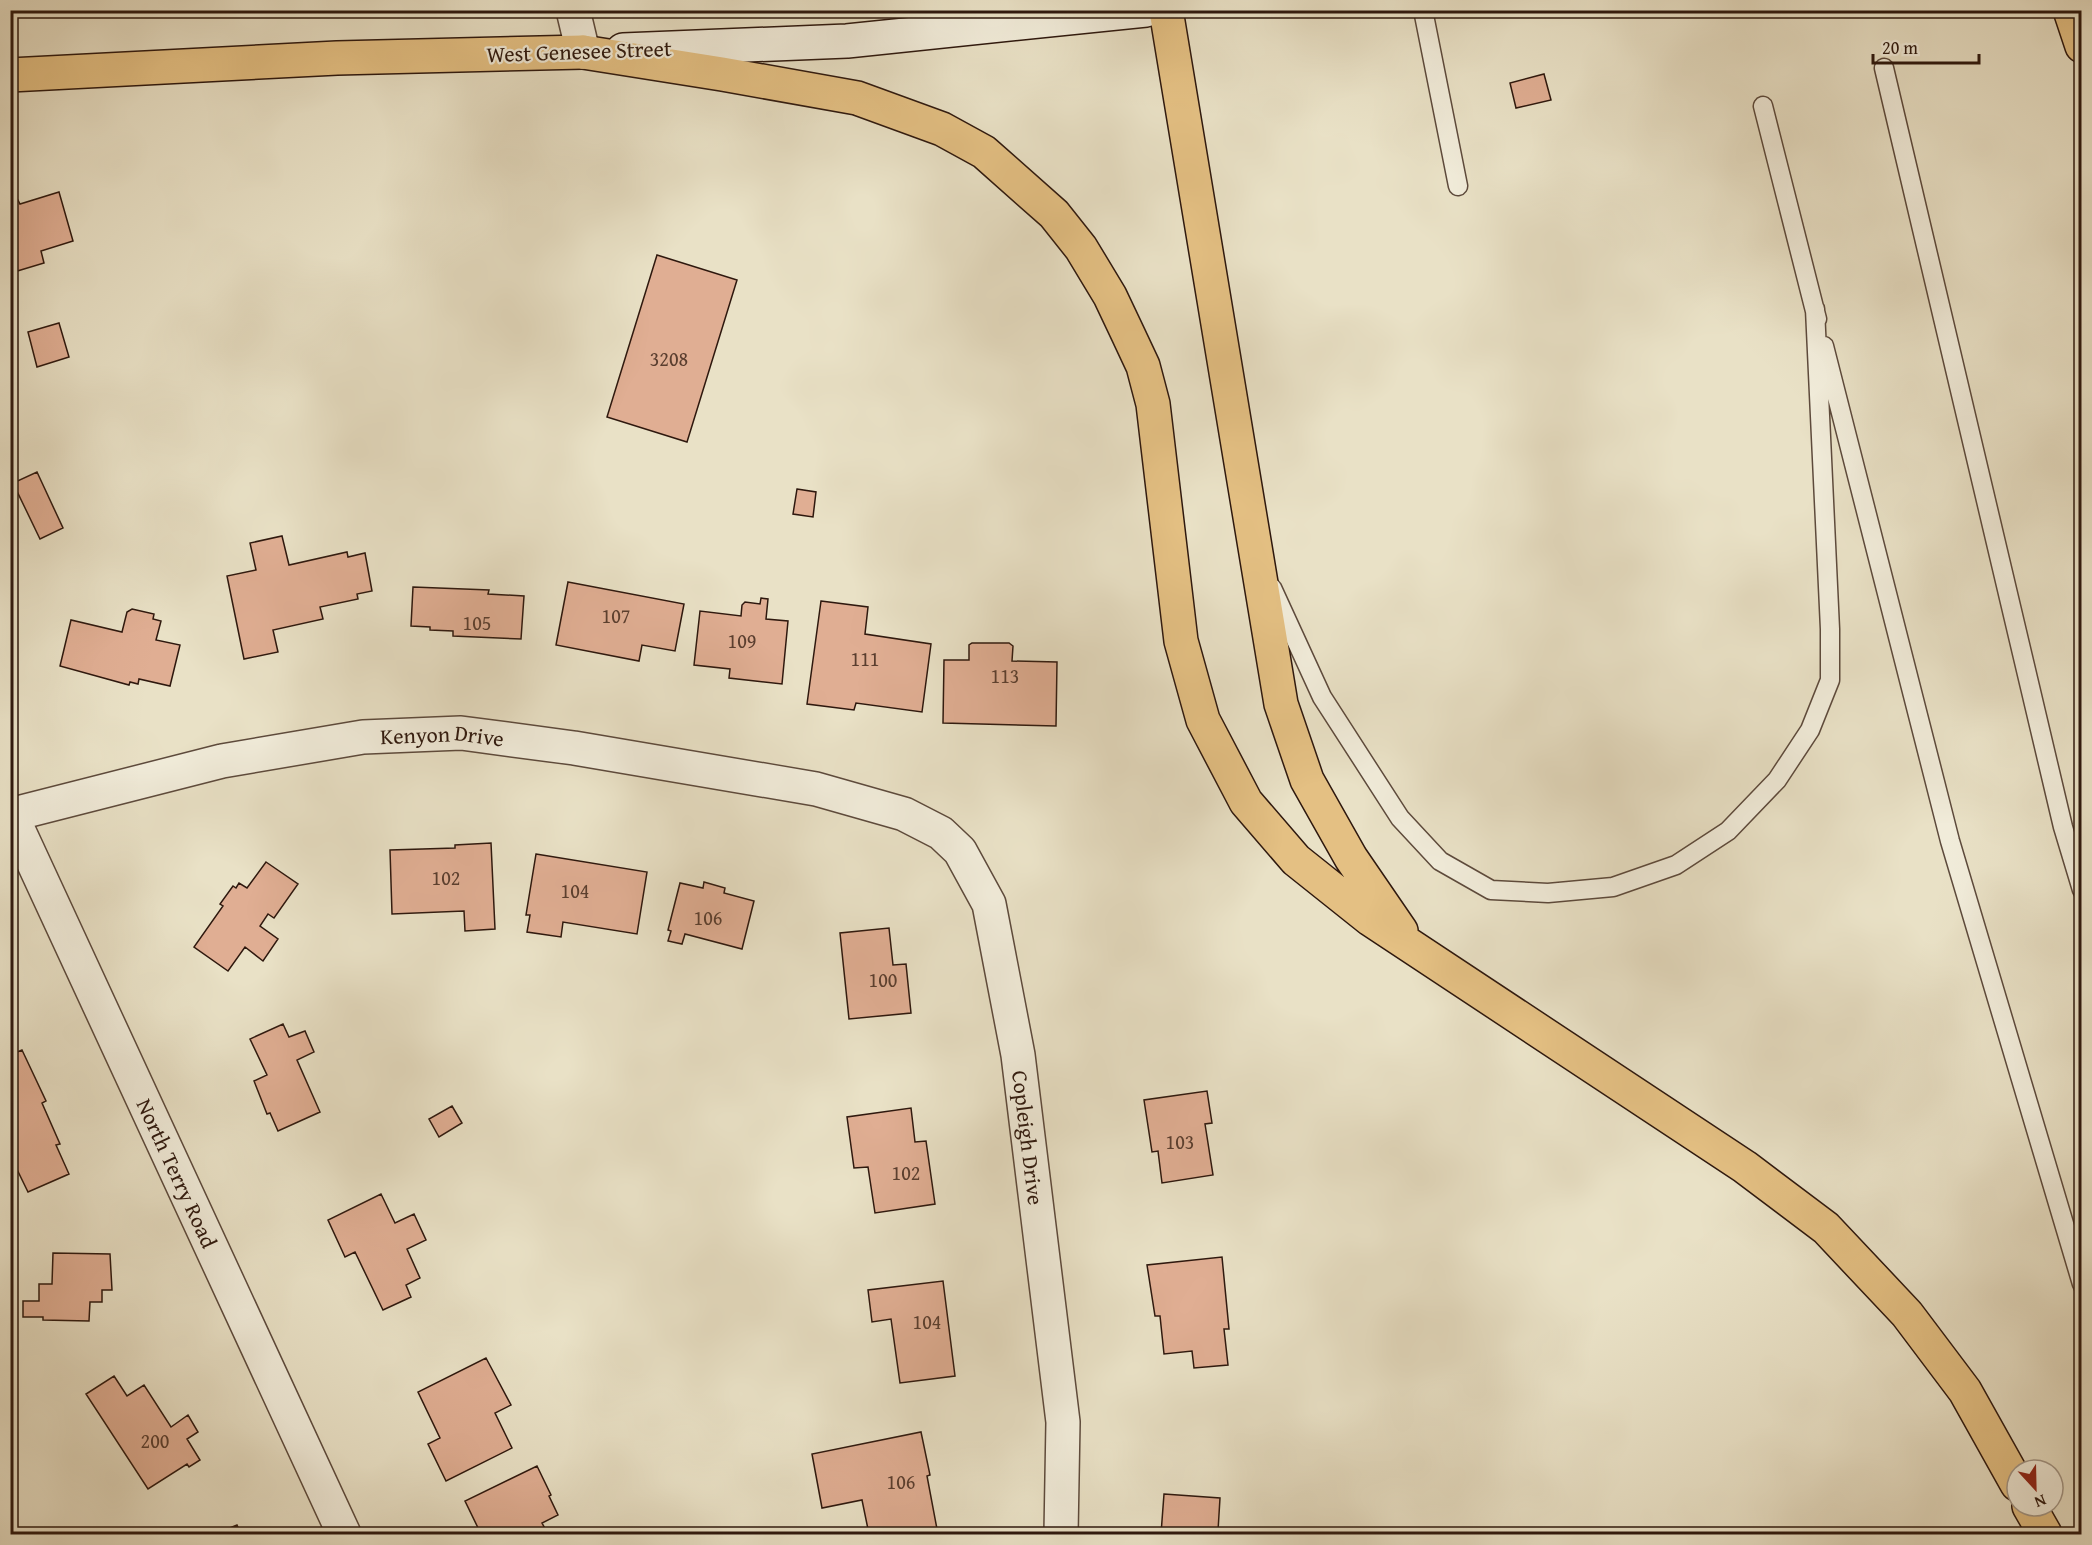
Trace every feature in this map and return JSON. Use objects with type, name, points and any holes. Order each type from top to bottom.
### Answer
[{"type":"main road","points":[[1166,10],[1281,704],[1307,780],[1352,858],[1410,945]]},
{"type":"main road","points":[[2070,10],[2082,46]]},
{"type":"main road","name":"West Genesee Street","points":[[10,75],[337,58],[583,52]]},
{"type":"main road","points":[[583,52],[857,98],[942,129],[984,152],[1053,214],[1081,248],[1110,296],[1143,366],[1153,404],[1181,642],[1203,720],[1246,802],[1296,860],[1370,919],[1745,1167],[1826,1228],[1907,1314],[1965,1390],[2005,1462]]},
{"type":"main road","points":[[2036,1518],[2045,1534]]},
{"type":"street","points":[[573,10],[583,52]]},
{"type":"street","name":"West Genesee Street","points":[[583,52],[847,41],[1146,10]]},
{"type":"street","name":"Kenyon Drive","points":[[11,814],[222,761],[363,738],[461,733],[574,748],[816,789],[874,806]]},
{"type":"street","name":"Copleigh Drive","points":[[874,806],[904,814],[941,833],[960,851],[989,904],[1018,1055],[1063,1422],[1061,1534]]},
{"type":"street","name":"North Terry Road","points":[[11,814],[344,1534]]},
{"type":"lane","points":[[1423,10],[1458,186]]},
{"type":"lane","points":[[1884,68],[2063,827],[2082,890]]},
{"type":"lane","points":[[1763,106],[1950,841],[2082,1284]]},
{"type":"lane","points":[[1256,553],[1322,697],[1400,818],[1440,861],[1491,890],[1548,893],[1613,887],[1676,865],[1728,831],[1777,780],[1810,730],[1830,680],[1830,617],[1815,309]]},
{"type":"building","points":[[1544,74],[1551,100],[1516,108],[1510,83]]},
{"type":"building","points":[[59,192],[73,241],[41,251],[44,263],[14,272],[10,258],[10,202],[18,200],[20,204]]},
{"type":"building","points":[[657,255],[737,280],[687,442],[607,417]]},
{"type":"building","points":[[59,323],[69,357],[37,367],[28,332]]},
{"type":"building","points":[[37,472],[63,528],[40,539],[13,483]]},
{"type":"building","points":[[797,489],[816,492],[813,517],[793,514]]},
{"type":"building","points":[[282,536],[289,565],[347,552],[348,557],[365,553],[372,591],[357,594],[358,599],[320,607],[323,619],[273,630],[278,652],[244,659],[227,576],[256,570],[250,543]]},
{"type":"building","points":[[568,582],[684,604],[675,651],[642,645],[639,661],[556,645]]},
{"type":"building","points":[[413,587],[489,590],[488,594],[524,596],[521,639],[453,636],[453,631],[411,626]]},
{"type":"building","points":[[761,598],[768,599],[766,619],[788,621],[782,684],[729,678],[730,669],[694,665],[700,611],[741,616],[742,605],[745,602],[760,604]]},
{"type":"building","points":[[821,601],[868,607],[865,634],[931,644],[922,712],[856,703],[854,710],[807,704]]},
{"type":"building","points":[[132,609],[154,614],[153,619],[161,621],[156,640],[180,645],[170,686],[139,679],[138,684],[130,682],[129,685],[60,666],[71,620],[122,632],[127,612]]},
{"type":"building","points":[[972,643],[1009,643],[1013,646],[1012,661],[1057,662],[1056,726],[943,723],[944,660],[969,660],[969,645]]},
{"type":"building","points":[[491,843],[495,929],[465,931],[464,911],[392,914],[390,850],[455,848],[455,845]]},
{"type":"building","points":[[536,854],[647,872],[637,934],[563,922],[561,937],[527,932],[530,915],[526,915]]},
{"type":"building","points":[[266,862],[298,884],[274,918],[268,914],[260,926],[278,939],[263,961],[245,947],[228,971],[194,947],[223,906],[220,904],[233,886],[236,888],[239,883],[247,888]]},
{"type":"building","points":[[704,882],[725,888],[724,893],[754,901],[742,949],[685,934],[682,944],[668,941],[671,931],[668,930],[680,883],[703,888]]},
{"type":"building","points":[[889,928],[893,965],[906,964],[911,1013],[849,1019],[840,933]]},
{"type":"building","points":[[283,1024],[289,1037],[305,1031],[314,1052],[297,1060],[320,1112],[278,1131],[270,1113],[267,1114],[254,1081],[267,1075],[250,1039]]},
{"type":"building","points":[[22,1050],[46,1101],[42,1103],[60,1144],[56,1145],[69,1174],[28,1192],[10,1155],[10,1055]]},
{"type":"building","points":[[1207,1091],[1212,1123],[1205,1124],[1213,1175],[1162,1183],[1158,1151],[1152,1152],[1144,1100]]},
{"type":"building","points":[[452,1106],[462,1123],[439,1137],[429,1119]]},
{"type":"building","points":[[911,1108],[915,1142],[926,1141],[935,1204],[875,1213],[868,1167],[854,1168],[847,1117]]},
{"type":"building","points":[[381,1194],[395,1223],[414,1214],[426,1240],[407,1249],[420,1278],[406,1285],[411,1297],[383,1310],[355,1252],[345,1257],[328,1220]]},
{"type":"building","points":[[53,1253],[110,1254],[112,1290],[102,1290],[102,1302],[90,1302],[89,1321],[23,1317],[23,1301],[39,1301],[39,1284],[52,1284]]},
{"type":"building","points":[[1222,1257],[1229,1329],[1224,1329],[1228,1365],[1194,1368],[1192,1351],[1164,1354],[1160,1316],[1155,1316],[1147,1265]]},
{"type":"building","points":[[943,1281],[955,1376],[900,1383],[891,1319],[872,1322],[868,1290]]},
{"type":"building","points":[[486,1358],[511,1405],[495,1413],[512,1448],[446,1481],[428,1444],[440,1438],[418,1392]]},
{"type":"building","points":[[114,1376],[127,1396],[144,1385],[171,1427],[188,1415],[198,1432],[187,1439],[200,1460],[189,1467],[187,1464],[148,1489],[86,1394]]},
{"type":"building","points":[[921,1432],[930,1475],[927,1476],[937,1529],[911,1534],[869,1534],[862,1500],[822,1508],[812,1454]]},
{"type":"building","points":[[537,1466],[558,1515],[542,1523],[548,1534],[481,1534],[465,1501]]},
{"type":"building","points":[[1164,1494],[1220,1498],[1218,1531],[1212,1531],[1212,1534],[1161,1534]]},
{"type":"building","points":[[237,1525],[241,1534],[215,1534]]}]
